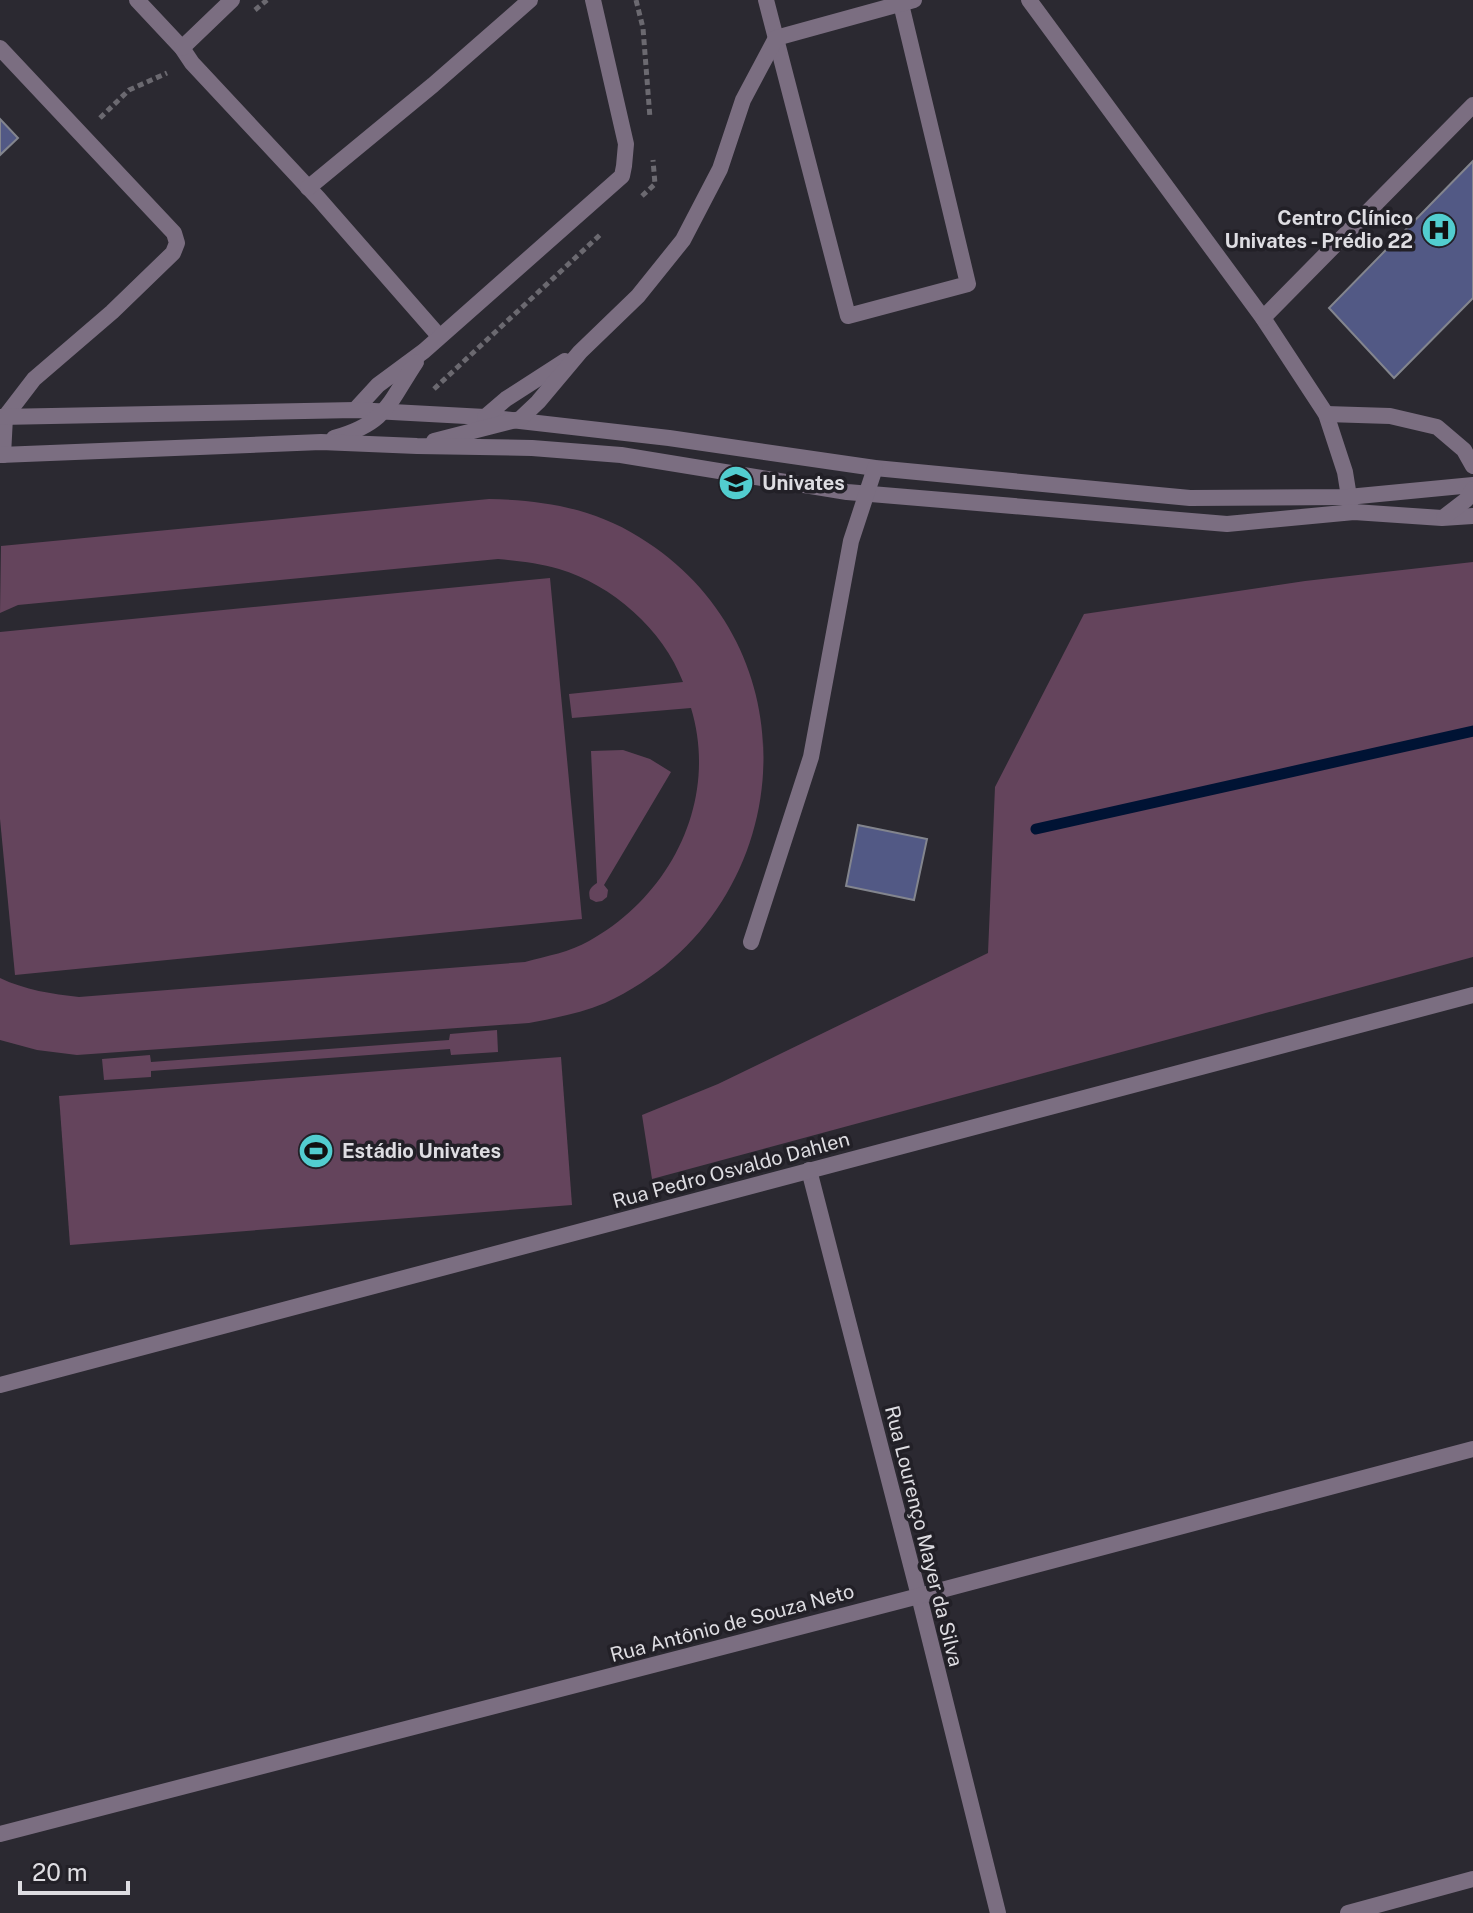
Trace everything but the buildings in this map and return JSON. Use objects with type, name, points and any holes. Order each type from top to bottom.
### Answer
[{"type":"street","points":[[137,0],[439,336]]},
{"type":"street","points":[[182,48],[232,0]]},
{"type":"street","points":[[308,188],[530,0]]},
{"type":"street","points":[[355,410],[378,385],[424,351],[622,176],[626,144],[593,0]]},
{"type":"street","points":[[417,446],[520,419],[580,352],[638,296],[683,240],[720,169],[743,100],[776,38],[907,2],[968,284],[848,316],[776,38],[766,0]]},
{"type":"street","points":[[1029,0],[1263,318],[1326,414],[1345,472],[1351,504]]},
{"type":"street","points":[[0,48],[174,233],[177,243],[173,253],[112,312],[34,379],[3,417],[2,455],[321,442],[532,448],[621,455],[847,492],[1227,524],[1473,487]]},
{"type":"street","points":[[1263,318],[1473,105]]},
{"type":"street","points":[[321,442],[364,428],[386,410],[424,351]]},
{"type":"street","points":[[485,417],[506,399],[580,352]]},
{"type":"street","points":[[3,417],[386,410],[520,419],[875,468],[1190,498],[1351,504],[1442,518],[1473,516]]},
{"type":"street","points":[[1326,414],[1390,416],[1437,427],[1464,450],[1473,466]]},
{"type":"street","points":[[751,942],[811,757],[851,541],[875,468]]},
{"type":"street","points":[[1442,518],[1466,500],[1473,487]]},
{"type":"street","name":"Rua Pedro Osvaldo Dahlen","points":[[0,1385],[1473,995]]},
{"type":"street","name":"Rua Lourenço Mayer da Silva","points":[[809,1170],[998,1913]]},
{"type":"street","name":"Rua Antônio de Souza Neto","points":[[0,1834],[1473,1449]]},
{"type":"street","points":[[1348,1913],[1399,1906],[1473,1879]]},
{"type":"shaded area","points":[[489,499],[528,501],[567,508],[622,527],[639,537],[698,586],[738,645],[759,710],[763,779],[748,846],[717,909],[669,962],[605,1003],[529,1023],[77,1055],[37,1050],[0,1040],[0,978],[39,991],[79,997],[525,962],[589,941],[618,922],[643,899],[665,872],[693,810],[698,777],[698,743],[691,708],[572,718],[569,694],[683,682],[663,644],[649,627],[616,598],[579,576],[544,565],[498,559],[18,605],[0,613],[1,546]]},
{"type":"shaded area","points":[[1473,562],[1473,957],[652,1179],[642,1115],[718,1084],[988,953],[995,787],[1084,614],[1305,581]]},
{"type":"shaded area","points":[[550,578],[582,919],[15,975],[0,819],[0,632]]},
{"type":"shaded area","points":[[623,750],[650,759],[671,772],[604,885],[608,890],[607,897],[596,902],[590,899],[589,893],[597,883],[591,751]]},
{"type":"shaded area","points":[[497,1030],[498,1052],[451,1055],[450,1049],[151,1071],[151,1077],[104,1080],[102,1059],[150,1055],[151,1062],[449,1040],[450,1034]]},
{"type":"shaded area","name":"Estádio Univates","points":[[561,1057],[572,1205],[70,1245],[59,1096]]},
{"type":"waterway","points":[[1036,829],[1473,731]]},
{"type":"place","name":"Centro Clínico Univates - Prédio 22","points":[[1439,230]]},
{"type":"place","name":"Univates","points":[[736,483]]},
{"type":"place","name":"Estádio Univates","points":[[316,1151]]}]
